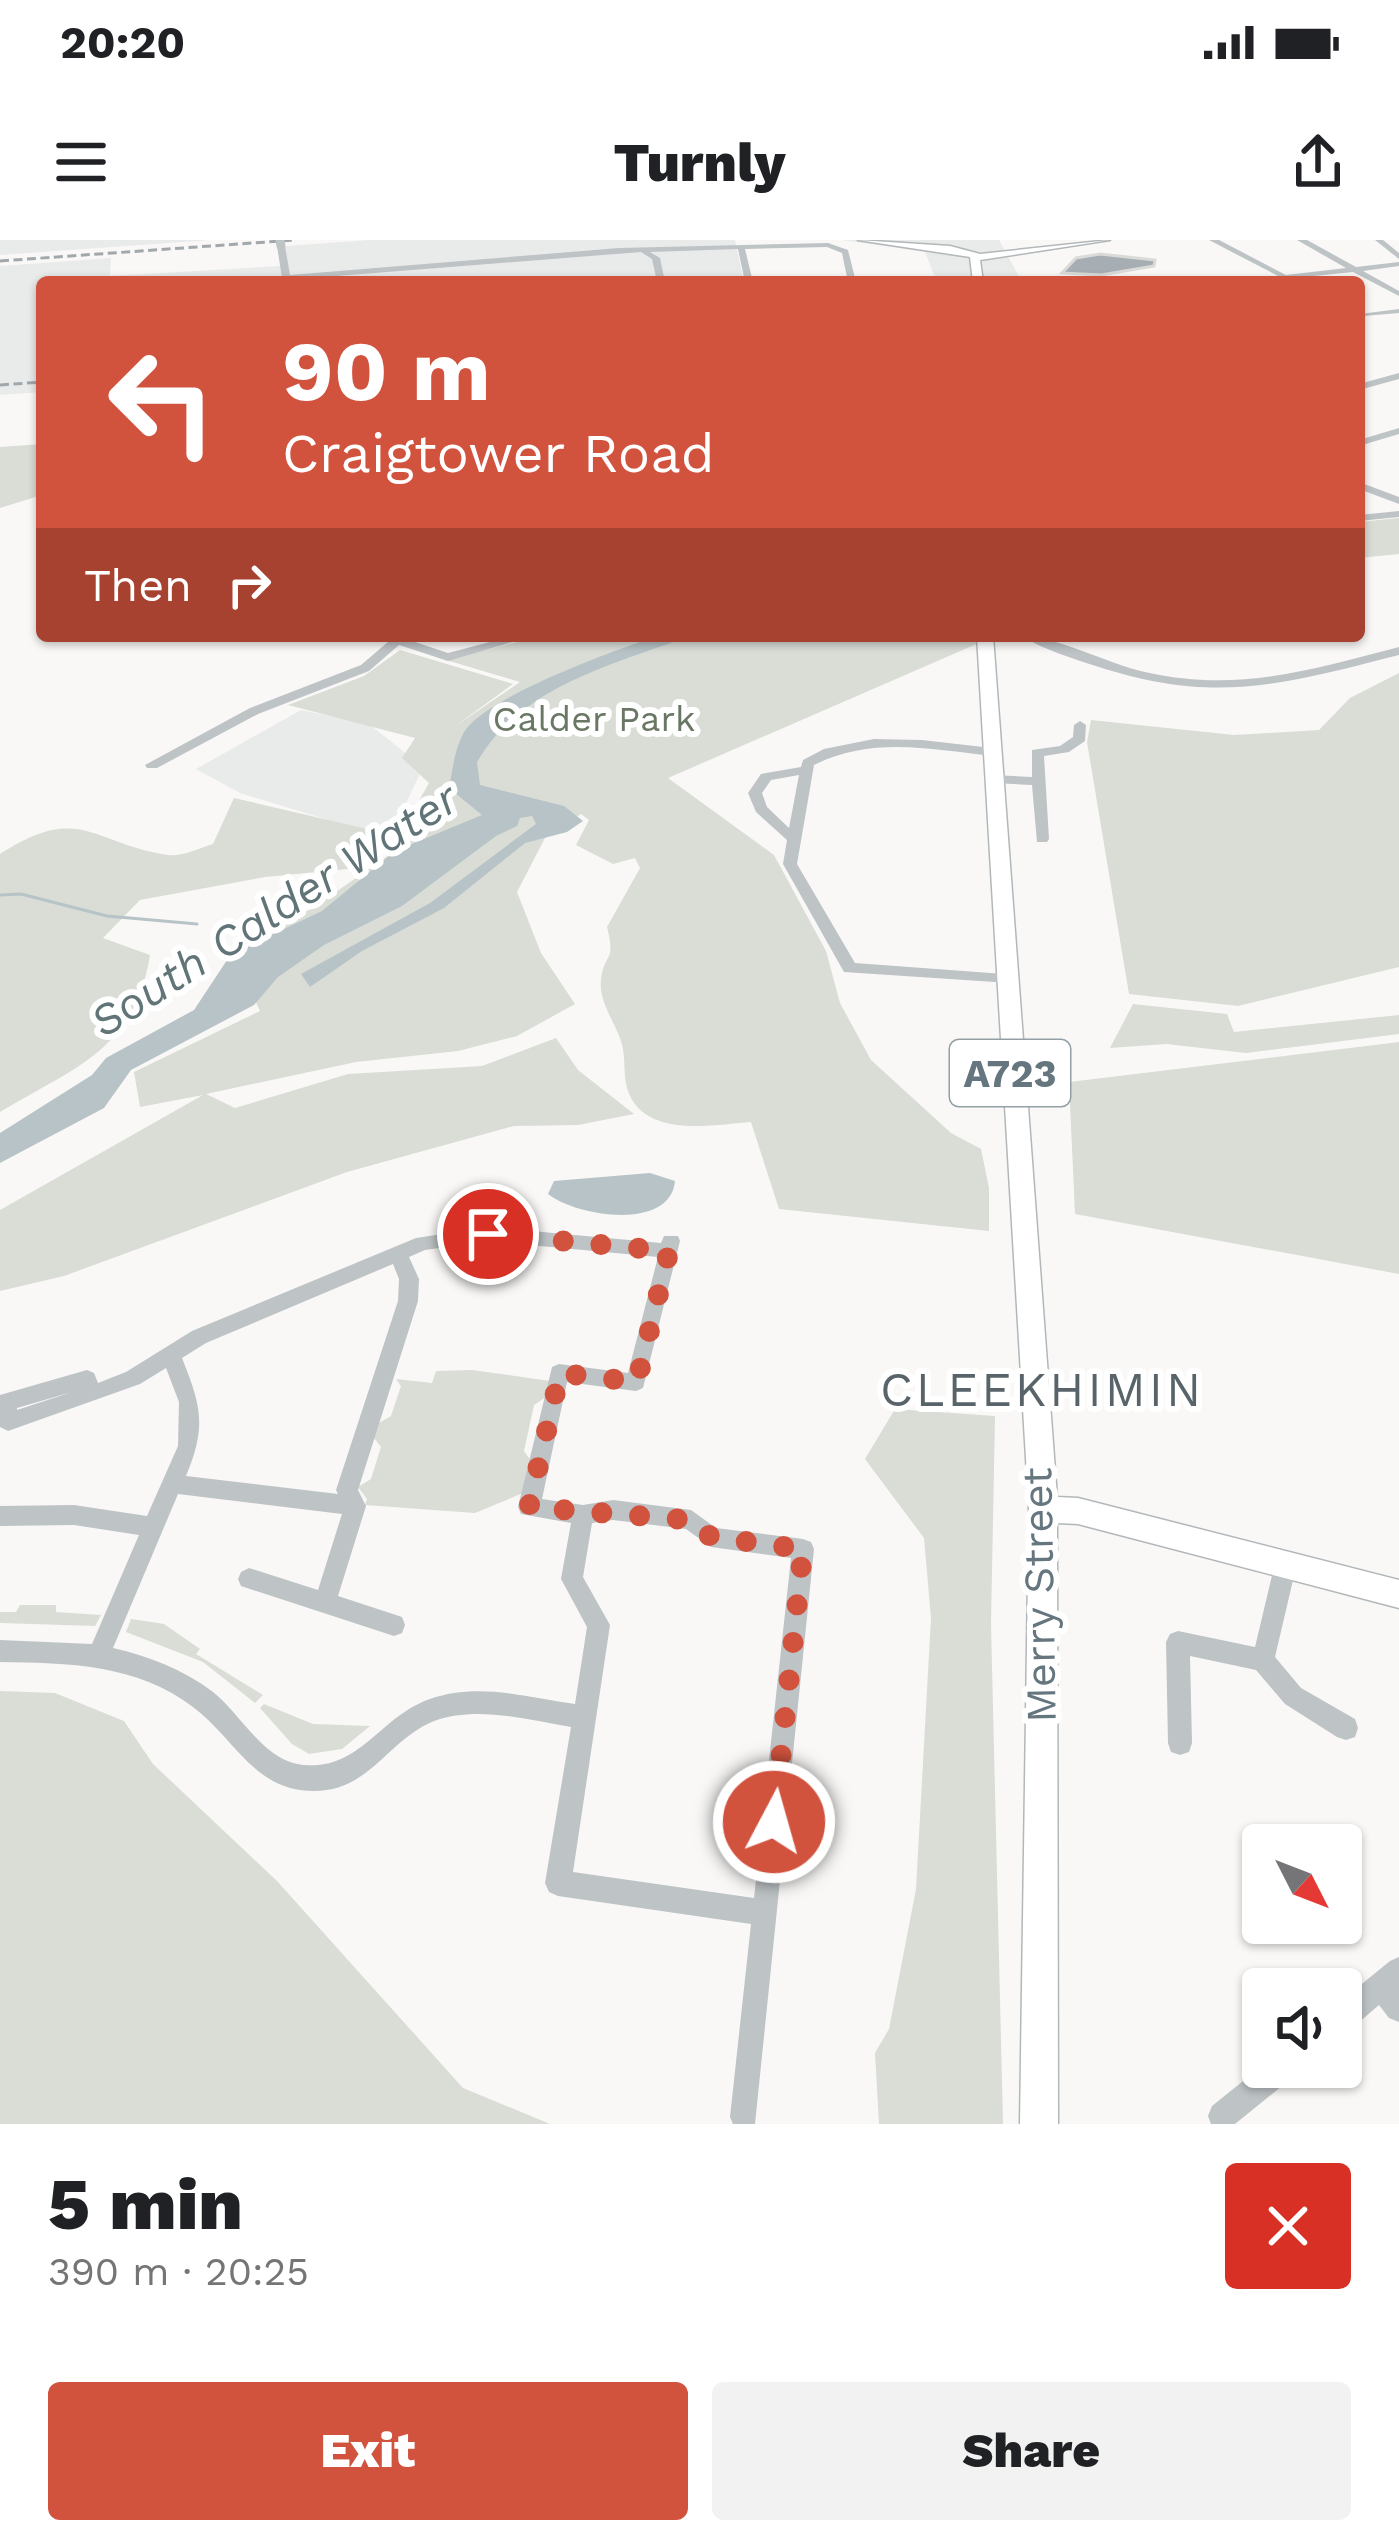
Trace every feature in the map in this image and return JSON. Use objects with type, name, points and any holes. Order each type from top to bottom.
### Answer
[{"type":"main road","points":[[863,240],[976,254],[1063,250],[1105,240]]},
{"type":"main road","points":[[976,254],[978,276]]},
{"type":"main road","name":"Merry Street","points":[[985,642],[1004,979],[1043,1509],[1039,2124]]},
{"type":"main road","points":[[1043,1509],[1078,1511],[1399,1594]]},
{"type":"street","points":[[1213,240],[1283,276],[1399,261]]},
{"type":"street","points":[[1301,240],[1399,294]]},
{"type":"street","points":[[1379,240],[1399,261]]},
{"type":"street","points":[[280,243],[286,276]]},
{"type":"street","points":[[313,276],[741,246],[835,246],[845,252],[851,276]]},
{"type":"street","points":[[741,246],[748,276]]},
{"type":"street","points":[[644,251],[656,258],[660,276]]},
{"type":"street","points":[[1365,314],[1399,311]]},
{"type":"street","points":[[1365,385],[1399,376]]},
{"type":"street","points":[[1365,441],[1399,431]]},
{"type":"street","points":[[1365,487],[1399,501]]},
{"type":"street","points":[[1365,517],[1399,514]]},
{"type":"street","points":[[152,764],[254,711],[365,668],[394,642]]},
{"type":"street","points":[[409,642],[448,657],[504,642]]},
{"type":"street","points":[[1042,642],[1085,661],[1181,682],[1260,683],[1399,651]]},
{"type":"street","points":[[1042,839],[1037,753],[1071,746],[1080,738],[1080,725]]},
{"type":"street","points":[[992,752],[881,741],[820,755],[807,770],[790,864],[850,968],[1004,979]]},
{"type":"street","points":[[796,841],[761,809],[755,793],[766,777],[807,770]]},
{"type":"street","points":[[994,779],[1037,781]]},
{"type":"street","points":[[3,1403],[8,1422],[88,1395],[199,1337],[423,1243],[488,1234],[670,1246],[637,1382],[560,1373],[529,1507],[583,1515],[613,1510],[691,1520],[711,1537],[803,1549],[744,2117]]},
{"type":"street","points":[[326,1603],[355,1506],[347,1490],[410,1290],[399,1256]]},
{"type":"street","points":[[100,1652],[172,1484],[190,1424],[189,1402],[171,1355]]},
{"type":"street","points":[[172,1484],[355,1506]]},
{"type":"street","points":[[0,1516],[74,1515],[155,1527]]},
{"type":"street","points":[[583,1515],[572,1579],[599,1625],[559,1883],[764,1913]]},
{"type":"street","points":[[1263,1660],[1286,1563]]},
{"type":"street","points":[[249,1579],[394,1625]]},
{"type":"street","points":[[1180,1744],[1178,1642],[1263,1660],[1293,1696],[1346,1729]]},
{"type":"street","points":[[0,1652],[100,1652],[163,1675],[200,1697],[260,1755],[291,1777],[332,1779],[356,1768],[414,1718],[456,1704],[583,1718]]},
{"type":"street","points":[[1362,2006],[1393,1988]]},
{"type":"street","points":[[1222,2116],[1257,2088]]},
{"type":"shaded area","points":[[0,240],[210,240],[0,255]]},
{"type":"shaded area","points":[[369,240],[735,240],[743,276],[110,276],[280,266],[286,246]]},
{"type":"shaded area","points":[[842,240],[999,240],[1019,276],[935,276],[925,252]]},
{"type":"shaded area","points":[[111,258],[110,276],[36,276],[36,392],[0,395],[0,266]]},
{"type":"shaded area","name":"South Calder Water","points":[[640,642],[674,642],[543,696],[496,736],[477,762],[480,785],[564,806],[583,821],[567,832],[525,843],[444,908],[362,951],[310,987],[301,974],[430,903],[536,824],[532,816],[520,818],[517,826],[496,836],[402,906],[324,945],[278,977],[254,1005],[131,1070],[104,1108],[0,1163],[0,1133],[92,1075],[106,1058],[194,1010],[231,954],[322,911],[395,851],[482,815],[449,788],[463,734],[495,705]]},
{"type":"shaded area","points":[[301,710],[369,724],[423,767],[394,829],[361,830],[240,793],[196,769]]},
{"type":"shaded area","points":[[650,1173],[675,1181],[669,1197],[657,1208],[640,1213],[599,1213],[548,1194],[554,1181]]},
{"type":"green space","points":[[36,444],[36,497],[0,508],[0,447]]},
{"type":"green space","points":[[1399,518],[1399,554],[1365,557],[1365,521]]},
{"type":"green space","name":"Calder Park","points":[[517,642],[981,642],[668,778],[774,855],[826,951],[840,1003],[871,1060],[951,1133],[981,1149],[989,1188],[989,1231],[779,1209],[751,1122],[680,1125],[647,1115],[635,1104],[627,1088],[621,1041],[601,987],[610,952],[607,927],[640,868],[635,858],[613,864],[576,845],[589,820],[581,814],[545,838],[517,892],[541,953],[575,1004],[517,1036],[458,1051],[356,1062],[206,1094],[235,1108],[348,1074],[482,1066],[556,1038],[578,1070],[634,1114],[578,1125],[514,1126],[347,1172],[64,1276],[0,1291],[0,1210],[203,1095],[140,1107],[134,1072],[260,1011],[231,948],[311,909],[411,840],[400,834],[429,783],[402,758],[415,738],[288,705],[364,676],[400,650],[513,684],[454,727],[520,682],[446,660]]},
{"type":"green space","points":[[1399,673],[1399,967],[1238,1006],[1129,994],[1087,742],[1091,720],[1234,735],[1319,730],[1350,698]]},
{"type":"green space","points":[[234,798],[389,834],[348,869],[265,877],[140,900],[103,938],[150,955],[131,1013],[98,1052],[0,1112],[0,854],[27,839],[69,829],[142,850],[185,853],[213,844]]},
{"type":"green space","points":[[1133,1004],[1227,1014],[1234,1032],[1399,1015],[1399,1034],[1246,1053],[1166,1044],[1110,1048]]},
{"type":"green space","points":[[1399,1042],[1399,1274],[1075,1214],[1069,1082]]},
{"type":"green space","points":[[472,1370],[550,1381],[546,1397],[534,1405],[524,1451],[531,1461],[523,1493],[475,1513],[365,1505],[367,1499],[358,1487],[371,1479],[381,1447],[374,1438],[379,1423],[391,1416],[401,1386],[396,1379],[432,1383],[436,1371]]},
{"type":"green space","points":[[895,1409],[995,1416],[991,1624],[1003,2124],[879,2124],[875,2053],[889,2029],[916,1889],[931,1618],[924,1538],[865,1459]]},
{"type":"green space","points":[[20,1605],[56,1605],[56,1612],[101,1615],[95,1626],[0,1623],[0,1612],[16,1612]]},
{"type":"green space","points":[[131,1619],[164,1624],[200,1649],[196,1654],[263,1695],[255,1703],[203,1662],[126,1632]]},
{"type":"green space","points":[[0,1691],[55,1693],[124,1721],[153,1764],[277,1881],[463,2088],[550,2124],[0,2124]]},
{"type":"green space","points":[[264,1704],[313,1724],[370,1726],[342,1749],[309,1754],[292,1744],[260,1708]]},
{"type":"building","points":[[1100,254],[1155,260],[1154,266],[1101,275],[1062,273],[1076,258]]},
{"type":"waterway","points":[[0,895],[21,894],[107,916],[197,924]]},
{"type":"railway","points":[[0,261],[295,240]]},
{"type":"railway","points":[[0,385],[36,382]]},
{"type":"district","name":"CLEEKHIMIN","points":[[1042,1389]]},
{"type":"route","points":[[488,1234],[669,1251],[637,1382],[560,1373],[529,1507],[583,1515],[613,1510],[691,1520],[711,1537],[803,1549],[774,1822]]}]
